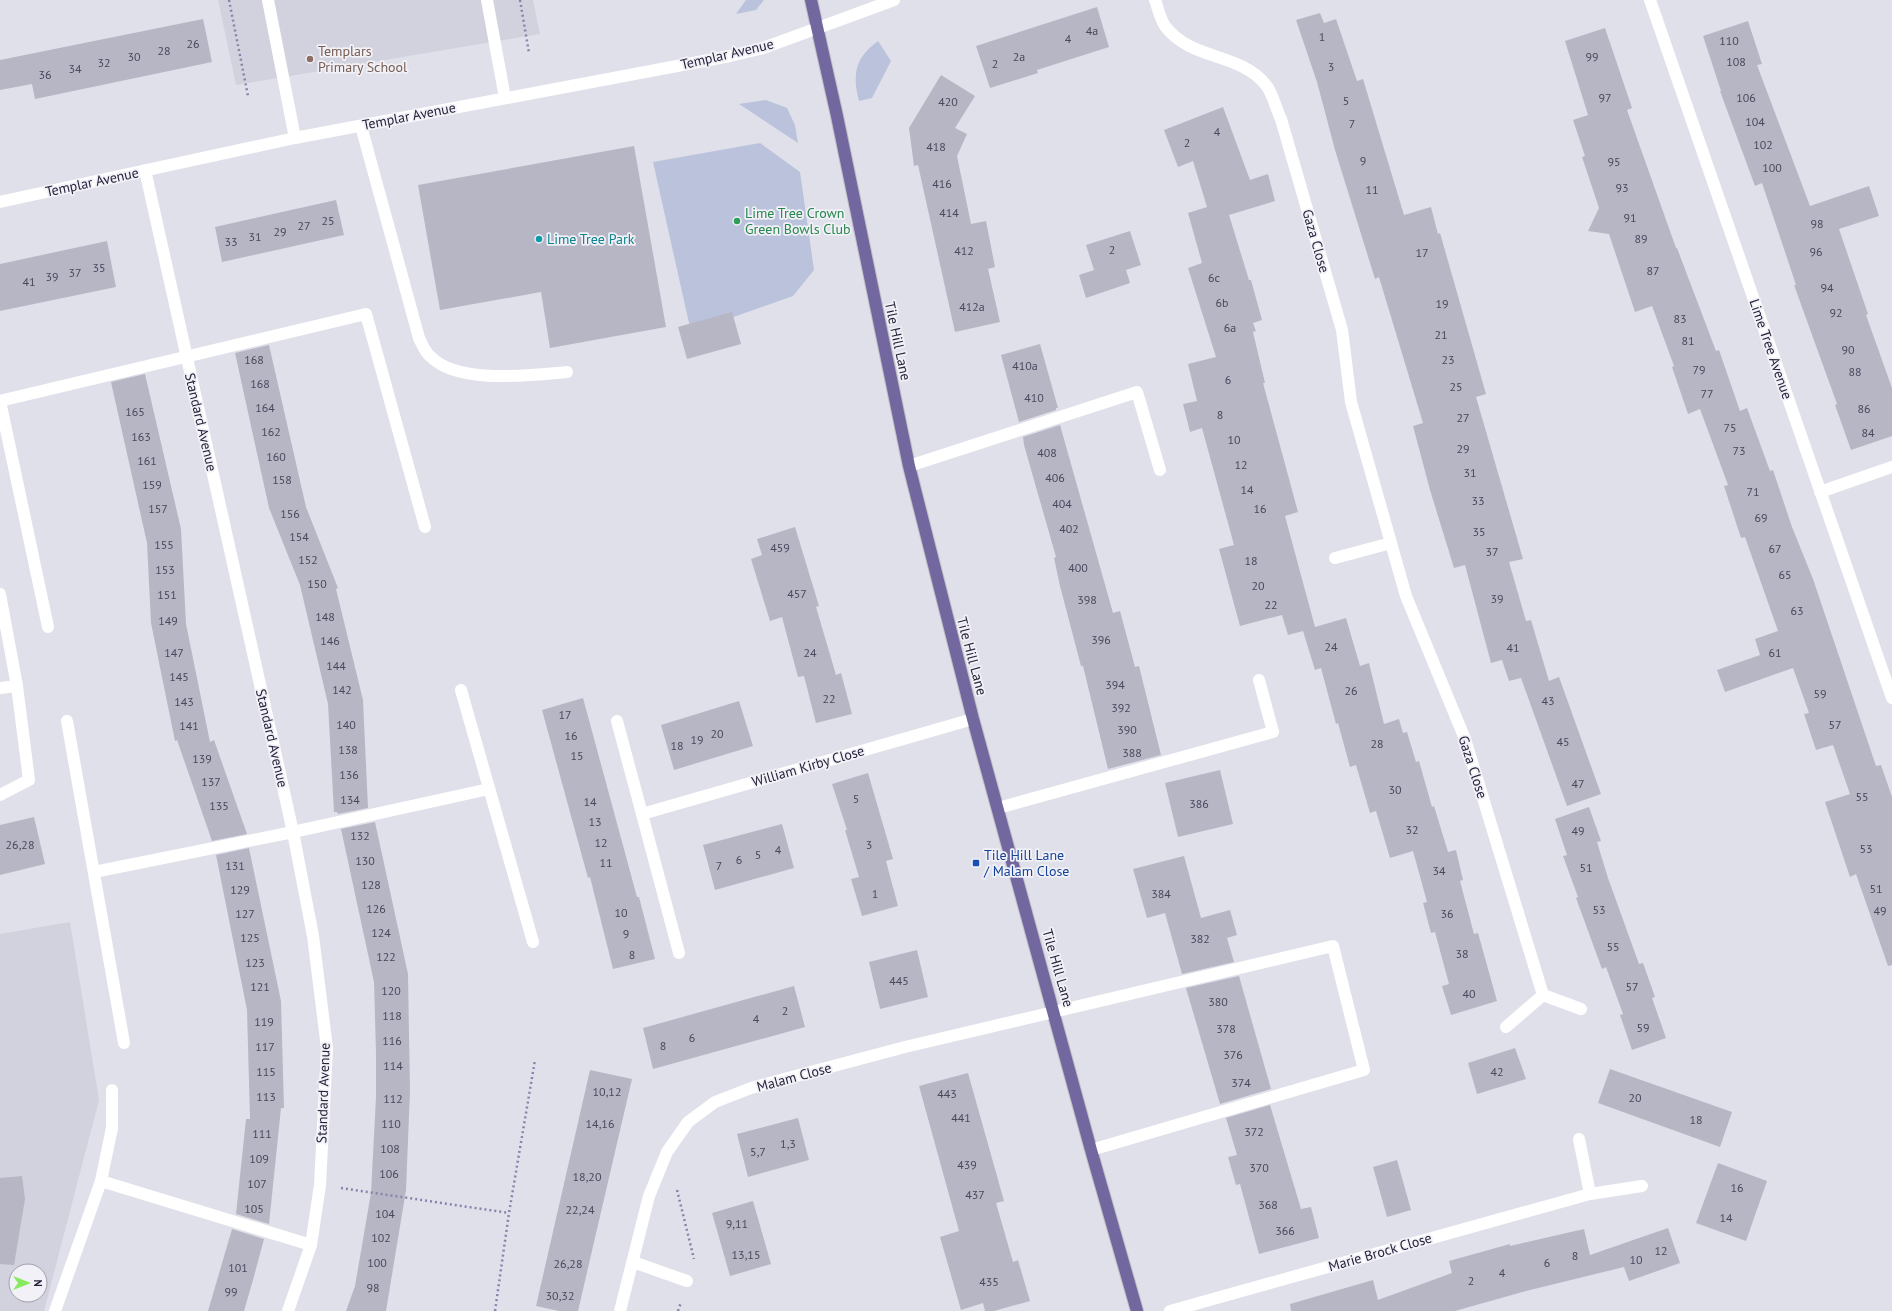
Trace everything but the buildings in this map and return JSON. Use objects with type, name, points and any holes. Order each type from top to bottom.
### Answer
[{"type":"main road","name":"Tile Hill Lane","points":[[811,0],[908,466],[973,719],[1055,1013],[1091,1150],[1137,1311]]},
{"type":"street","points":[[268,0],[295,138]]},
{"type":"street","points":[[487,0],[505,98]]},
{"type":"street","name":"Templar Avenue","points":[[0,202],[295,138],[730,56],[763,48],[894,0]]},
{"type":"street","name":"Gaza Close","points":[[1155,0],[1164,25],[1180,42],[1201,52],[1245,66],[1266,86],[1281,119],[1342,330],[1352,402],[1390,543],[1406,596],[1465,739],[1543,995]]},
{"type":"street","name":"Lime Tree Avenue","points":[[1650,0],[1892,698]]},
{"type":"street","points":[[361,126],[419,338],[430,356],[441,365],[485,376],[567,372]]},
{"type":"street","name":"Standard Avenue","points":[[145,170],[293,832],[312,936],[327,1048],[320,1185],[311,1245],[288,1311]]},
{"type":"street","points":[[48,627],[0,401],[366,314],[425,527]]},
{"type":"street","points":[[908,466],[1137,392],[1160,470]]},
{"type":"street","points":[[1820,492],[1892,467]]},
{"type":"street","points":[[1335,558],[1390,543]]},
{"type":"street","points":[[0,594],[17,686],[29,780],[0,795]]},
{"type":"street","points":[[998,808],[1273,732],[1259,680]]},
{"type":"street","points":[[0,688],[17,686]]},
{"type":"street","points":[[461,690],[533,942]]},
{"type":"street","name":"William Kirby Close","points":[[642,814],[973,719]]},
{"type":"street","points":[[67,721],[124,1044]]},
{"type":"street","points":[[617,721],[680,953]]},
{"type":"street","points":[[94,872],[293,832],[490,789]]},
{"type":"street","name":"Malam Close","points":[[620,1311],[649,1196],[667,1152],[688,1122],[715,1102],[751,1088],[905,1047],[1055,1013],[1333,946],[1364,1070],[1091,1150]]},
{"type":"street","points":[[1506,1027],[1543,995],[1580,1009]]},
{"type":"street","points":[[55,1311],[101,1181],[112,1128],[112,1090]]},
{"type":"street","points":[[1579,1139],[1590,1194]]},
{"type":"street","points":[[101,1181],[311,1245]]},
{"type":"street","name":"Marie Brock Close","points":[[1170,1311],[1590,1194],[1642,1186]]},
{"type":"street","points":[[633,1262],[687,1281]]},
{"type":"path","points":[[229,0],[248,96]]},
{"type":"path","points":[[520,0],[528,53]]},
{"type":"path","points":[[495,1311],[509,1214],[535,1060]]},
{"type":"path","points":[[667,1152],[695,1259],[678,1311]]},
{"type":"path","points":[[320,1185],[509,1214]]},
{"type":"shaded area","name":"Templars Primary School","points":[[218,0],[533,0],[540,34],[236,85]]},
{"type":"shaded area","points":[[746,0],[764,0],[756,10],[736,14]]},
{"type":"shaded area","points":[[878,41],[891,61],[872,98],[859,101],[856,83],[857,67],[864,54]]},
{"type":"shaded area","points":[[766,100],[787,108],[795,125],[798,143],[739,104]]},
{"type":"shaded area","name":"Lime Tree Crown Green Bowls Club","points":[[760,143],[800,172],[814,270],[793,296],[691,332],[653,162]]},
{"type":"shaded area","points":[[70,922],[99,1100],[48,1296],[48,1263],[8,1263],[8,1303],[46,1303],[44,1311],[0,1311],[0,934]]},
{"type":"place","name":"Templars Primary School","points":[[310,59]]},
{"type":"place","name":"Lime Tree Crown Green Bowls Club","points":[[737,221]]},
{"type":"place","name":"Lime Tree Park","points":[[539,239]]},
{"type":"place","name":"Tile Hill Lane / Malam Close","points":[[976,863]]}]
